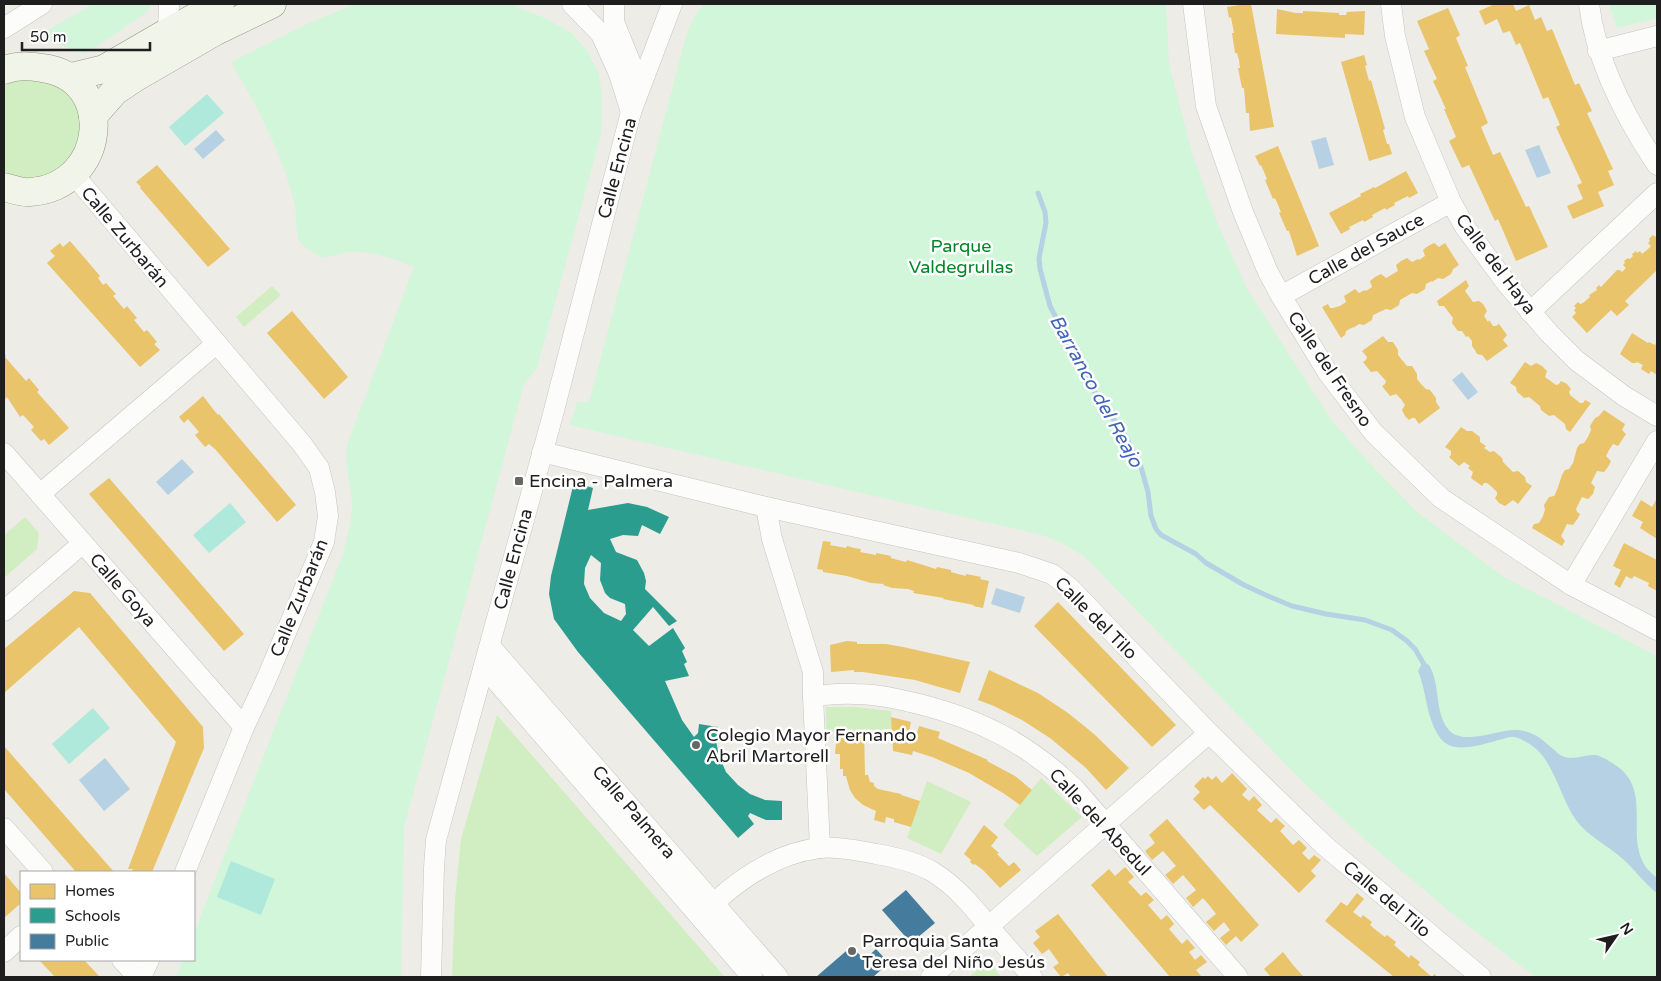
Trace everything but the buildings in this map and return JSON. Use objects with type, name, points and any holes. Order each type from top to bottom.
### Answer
[{"type":"main road","points":[[70,77],[104,69],[220,4]]},
{"type":"main road","points":[[93,116],[115,90],[214,32],[272,4]]},
{"type":"main road","points":[[4,187],[28,192],[53,188],[74,175],[84,163],[91,148],[94,132],[93,116],[85,94],[70,77],[48,68],[11,63]]},
{"type":"street","points":[[4,28],[42,4]]},
{"type":"street","points":[[168,32],[169,4]]},
{"type":"street","points":[[572,4],[601,34],[619,74],[631,112]]},
{"type":"street","points":[[614,4],[614,22],[634,71],[631,112]]},
{"type":"street","name":"Calle Encina","points":[[431,977],[436,840],[552,418],[631,112],[672,4]]},
{"type":"street","name":"Calle del Fresno","points":[[1193,4],[1206,106],[1243,212],[1268,272],[1328,373],[1373,432],[1441,498],[1571,585],[1657,630]]},
{"type":"street","name":"Calle del Haya","points":[[1391,4],[1395,36],[1415,117],[1451,202],[1481,250],[1530,312],[1577,361],[1624,396],[1657,416]]},
{"type":"street","points":[[1587,6],[1598,52],[1618,98],[1657,165]]},
{"type":"street","points":[[1598,52],[1657,36]]},
{"type":"street","name":"Calle Zurbarán","points":[[74,175],[302,444],[318,468],[325,492],[328,516],[324,542],[266,680],[244,727],[185,871]]},
{"type":"street","points":[[1530,312],[1657,194]]},
{"type":"street","name":"Calle del Sauce","points":[[1281,296],[1451,202]]},
{"type":"street","points":[[40,494],[216,344]]},
{"type":"street","points":[[1571,585],[1657,441]]},
{"type":"street","name":"Calle del Tilo","points":[[542,452],[766,507],[1019,563],[1052,574],[1070,588],[1209,733],[1325,846],[1481,977]]},
{"type":"street","name":"Calle Goya","points":[[4,453],[244,727]]},
{"type":"street","points":[[766,507],[772,539],[813,672],[820,848]]},
{"type":"street","points":[[4,611],[82,544]]},
{"type":"street","name":"Calle Palmera","points":[[490,646],[778,977]]},
{"type":"street","name":"Calle Palmera","points":[[484,667],[752,977]]},
{"type":"street","name":"Calle del Abedul","points":[[813,696],[855,694],[885,696],[947,711],[980,723],[1014,741],[1058,773],[1106,823],[1238,977]]},
{"type":"street","points":[[931,977],[1209,733]]},
{"type":"street","points":[[4,828],[42,871]]},
{"type":"street","points":[[713,904],[734,886],[764,866],[777,860],[820,848],[861,851],[885,856],[910,862],[934,872],[956,890],[1032,977]]},
{"type":"street","points":[[4,952],[20,937]]},
{"type":"street","points":[[123,961],[139,977],[147,961]]},
{"type":"green space","points":[[93,4],[151,4],[147,12],[85,54],[38,36]]},
{"type":"green space","points":[[355,4],[510,4],[547,19],[573,34],[588,52],[598,72],[602,92],[601,134],[537,368],[524,384],[404,827],[401,977],[176,977],[183,961],[195,961],[195,930],[343,554],[352,510],[346,458],[348,442],[414,267],[387,257],[359,252],[323,258],[303,246],[299,240],[295,206],[284,168],[260,114],[231,62],[305,25]]},
{"type":"green space","name":"Parque Valdegrullas","points":[[704,4],[1166,4],[1169,64],[1192,153],[1217,222],[1247,289],[1332,421],[1417,512],[1502,576],[1657,656],[1657,977],[1536,977],[1525,969],[1448,910],[1372,846],[1304,783],[1085,557],[1064,544],[1042,535],[570,425],[577,402],[589,402],[687,33],[694,17]]},
{"type":"green space","points":[[1609,4],[1657,4],[1657,18],[1617,28]]},
{"type":"green space","points":[[30,77],[47,79],[76,100],[84,138],[66,168],[34,180],[17,178],[4,171],[4,87],[12,81]]},
{"type":"green space","points":[[272,286],[281,295],[244,327],[236,317]]},
{"type":"green space","points":[[25,517],[39,533],[37,549],[4,578],[4,535]]},
{"type":"green space","points":[[826,707],[855,707],[891,711],[892,729],[826,732]]},
{"type":"green space","points":[[497,715],[725,977],[452,977],[455,899],[461,839]]},
{"type":"green space","points":[[1041,778],[1082,817],[1037,856],[1003,825]]},
{"type":"green space","points":[[927,781],[971,802],[941,854],[907,838]]},
{"type":"green space","points":[[988,961],[1001,977],[969,977]]},
{"type":"shaded area","points":[[207,94],[224,113],[185,146],[169,127]]},
{"type":"shaded area","points":[[216,130],[225,140],[203,159],[194,149]]},
{"type":"shaded area","points":[[1326,137],[1334,165],[1319,169],[1311,141]]},
{"type":"shaded area","points":[[1539,145],[1551,173],[1537,178],[1525,150]]},
{"type":"shaded area","points":[[1462,372],[1478,392],[1468,400],[1452,380]]},
{"type":"shaded area","points":[[182,459],[194,472],[168,495],[156,482]]},
{"type":"shaded area","points":[[230,503],[246,522],[209,553],[193,535]]},
{"type":"shaded area","points":[[996,588],[1025,597],[1020,613],[991,604]]},
{"type":"shaded area","points":[[1423,662],[1429,665],[1433,673],[1441,714],[1448,729],[1454,734],[1462,737],[1471,737],[1509,730],[1528,732],[1537,736],[1562,756],[1570,758],[1596,755],[1610,761],[1622,770],[1630,780],[1634,792],[1639,853],[1645,866],[1657,878],[1657,893],[1619,856],[1581,826],[1570,810],[1544,758],[1528,743],[1511,737],[1462,748],[1447,744],[1441,739],[1432,723],[1418,671]]},
{"type":"shaded area","points":[[93,708],[110,728],[69,764],[52,744]]},
{"type":"shaded area","points":[[105,758],[130,789],[104,811],[79,780]]},
{"type":"shaded area","points":[[231,861],[275,879],[261,915],[217,897]]},
{"type":"waterway","name":"Barranco del Reajo","points":[[1038,193],[1045,212],[1046,223],[1039,258],[1040,269],[1050,306],[1092,388],[1126,437],[1141,467],[1148,492],[1151,516],[1156,529],[1161,535],[1196,554],[1206,563],[1244,585],[1268,596],[1292,606],[1365,620],[1392,630],[1415,649],[1425,666]]},
{"type":"place","name":"Encina - Palmera","points":[[519,481]]},
{"type":"place","name":"Colegio Mayor Fernando Abril Martorell","points":[[696,745]]},
{"type":"place","name":"Parroquia Santa Teresa del Niño Jesús","points":[[852,951]]}]
